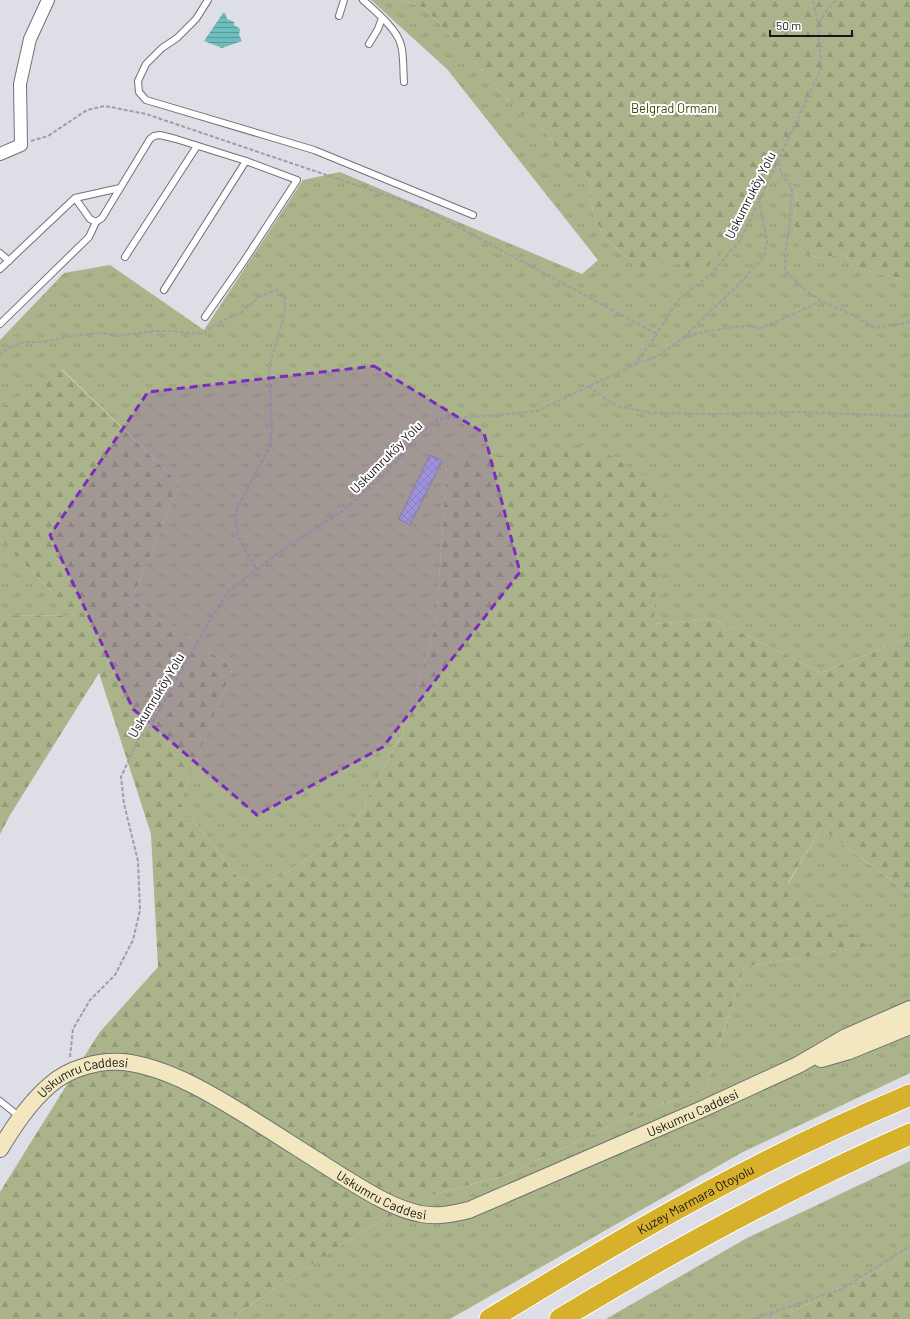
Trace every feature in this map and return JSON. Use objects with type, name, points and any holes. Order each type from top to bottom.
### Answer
[{"type":"highway","name":"Kuzey Marmara Otoyolu","points":[[490,1319],[580,1264],[697,1198],[820,1135],[910,1095]]},
{"type":"highway","points":[[560,1319],[701,1237],[816,1177],[910,1134]]},
{"type":"main road","name":"Uskumru Caddesi","points":[[0,1149],[30,1104],[50,1084],[69,1072],[96,1064],[122,1062],[149,1068],[205,1092],[242,1113],[363,1189],[384,1200],[421,1214],[453,1214],[469,1210],[693,1113],[798,1065],[846,1037],[910,1010]]},
{"type":"main road","name":"Uskumru Caddesi","points":[[798,1065],[849,1051],[910,1026]]},
{"type":"street","points":[[0,154],[21,145],[20,84],[30,39],[48,0]]},
{"type":"lane","points":[[208,0],[196,19],[177,38],[162,48],[146,64],[138,81],[139,92],[146,100],[314,150],[473,215]]},
{"type":"lane","points":[[339,16],[344,0]]},
{"type":"lane","points":[[364,0],[395,33],[401,45],[404,82]]},
{"type":"lane","points":[[369,44],[378,29],[382,18]]},
{"type":"lane","points":[[0,324],[89,237],[96,222],[102,218],[150,139],[154,136],[165,137],[246,161],[297,180],[205,317]]},
{"type":"lane","points":[[124,257],[197,146]]},
{"type":"lane","points":[[164,290],[246,161]]},
{"type":"lane","points":[[0,269],[75,198],[120,188]]},
{"type":"lane","points":[[75,198],[90,219],[96,222]]},
{"type":"lane","points":[[0,252],[9,261]]},
{"type":"lane","points":[[0,1102],[20,1117]]},
{"type":"path","name":"Uskumruköy Yolu","points":[[69,1072],[73,1029],[90,1000],[115,975],[133,940],[140,910],[138,861],[124,804],[121,777],[138,740],[150,728],[207,625],[228,591],[281,551],[344,510],[387,472],[418,435],[438,419],[537,411],[634,365],[657,334],[678,300],[712,273],[740,239],[759,201],[821,69],[818,24],[813,0]]},
{"type":"path","points":[[818,24],[836,0]]},
{"type":"path","points":[[21,145],[48,136],[86,110],[105,106],[146,114],[421,207],[657,334]]},
{"type":"path","points":[[778,161],[782,175],[792,188],[789,231],[785,254],[785,270],[804,290],[821,302],[851,314],[875,328],[910,322]]},
{"type":"path","points":[[634,365],[656,357],[683,338],[764,256],[767,241],[759,201]]},
{"type":"path","points":[[0,356],[6,350],[24,342],[44,342],[77,335],[102,333],[117,336],[153,331],[202,334],[216,324],[242,312],[259,297],[276,290],[285,296],[285,312],[269,367],[272,428],[270,446],[237,508],[235,520],[238,537],[256,570]]},
{"type":"path","points":[[683,338],[702,332],[732,327],[748,326],[760,328],[783,320],[821,302]]},
{"type":"path","points":[[588,386],[616,406],[652,412],[713,414],[799,412],[910,416]]},
{"type":"path","points":[[753,1319],[842,1288],[910,1246]]},
{"type":"path","points":[[770,1313],[771,1319]]},
{"type":"highlighted area","points":[[374,366],[484,433],[520,572],[383,747],[257,815],[133,709],[50,535],[148,392]]},
{"type":"green space","points":[[371,0],[403,0],[426,9],[520,113],[539,124],[552,140],[564,161],[589,177],[593,214],[605,238],[639,268],[659,258],[756,193],[769,162],[804,178],[797,191],[794,236],[803,253],[820,258],[844,254],[854,268],[895,277],[910,284],[910,637],[821,673],[714,619],[653,624],[447,463],[436,625],[402,733],[351,830],[264,887],[237,877],[180,802],[233,668],[132,599],[180,484],[63,370],[0,409],[0,340],[64,273],[110,265],[204,330],[303,180],[340,172],[582,274],[598,260],[447,69]]},
{"type":"green space","name":"Belgrad Ormanı","points":[[403,0],[910,0],[910,284],[895,277],[854,268],[844,254],[820,258],[803,253],[794,236],[797,191],[803,178],[769,162],[742,224],[729,245],[702,272],[659,258],[656,271],[639,268],[605,238],[593,214],[589,177],[564,161],[552,140],[539,124],[520,113],[426,9]]},
{"type":"green space","points":[[62,370],[180,484],[132,599],[233,668],[180,802],[237,877],[264,887],[351,830],[402,733],[436,625],[447,463],[591,444],[664,488],[653,624],[714,619],[821,673],[910,637],[910,894],[821,828],[788,883],[867,946],[744,967],[705,1091],[645,1109],[507,1175],[431,1195],[363,1231],[229,1319],[0,1319],[0,1192],[99,1033],[158,967],[151,834],[99,673],[10,815],[0,834],[0,615],[75,616],[0,539],[0,409]]},
{"type":"green space","points":[[0,539],[75,616],[0,615]]},
{"type":"green space","points":[[821,828],[910,894],[910,1073],[741,1153],[450,1319],[229,1319],[363,1231],[431,1195],[507,1175],[645,1109],[705,1091],[744,967],[866,946],[788,884]]},
{"type":"green space","points":[[910,1161],[910,1249],[886,1267],[777,1319],[606,1319],[747,1238]]},
{"type":"green space","points":[[910,1249],[910,1319],[777,1319],[886,1267]]},
{"type":"water","points":[[223,13],[225,13],[227,19],[234,22],[234,25],[240,29],[239,35],[242,41],[222,48],[204,41]]},
{"type":"building","points":[[430,455],[442,461],[410,525],[399,519]]}]
